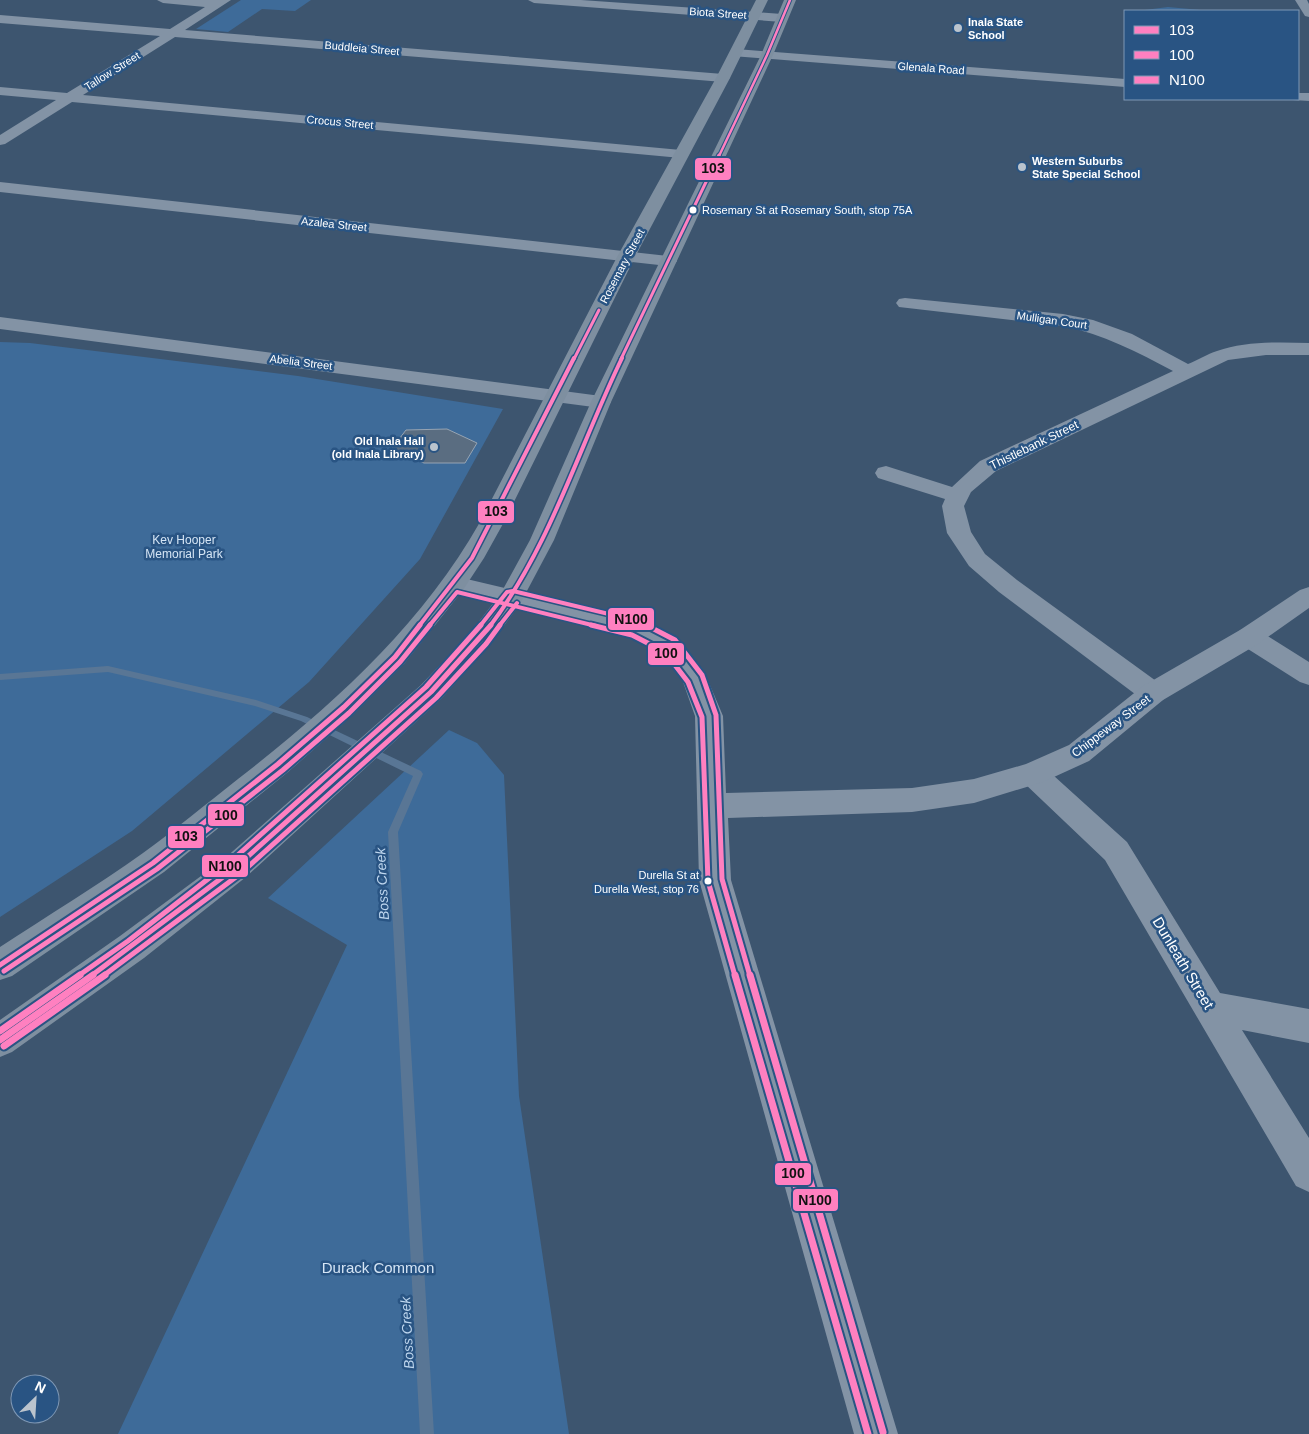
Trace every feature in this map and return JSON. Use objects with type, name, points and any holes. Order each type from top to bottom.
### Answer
[{"type":"main road","name":"Rosemary Street","points":[[0,965],[153,862],[278,764],[344,707],[395,657],[454,584],[472,558],[492,522],[626,256],[723,78],[762,0]]},
{"type":"main road","points":[[0,1040],[132,947],[227,874],[322,791],[437,686],[480,639],[511,598],[542,540],[601,402],[766,55],[790,0]]},
{"type":"street","points":[[163,0],[221,2]]},
{"type":"street","name":"Biota Street","points":[[534,0],[782,18]]},
{"type":"street","points":[[1301,0],[1309,14]]},
{"type":"street","name":"Tallow Street","points":[[0,141],[221,2]]},
{"type":"street","name":"Buddleia Street","points":[[0,18],[723,78]]},
{"type":"street","name":"Glenala Road","points":[[736,53],[1124,83]]},
{"type":"street","name":"Crocus Street","points":[[0,91],[681,154]]},
{"type":"street","name":"Azalea Street","points":[[0,187],[668,261]]},
{"type":"street","name":"Mulligan Court","points":[[905,303],[1063,320],[1093,326],[1124,338],[1189,372]]},
{"type":"street","name":"Abelia Street","points":[[0,323],[601,402]]},
{"type":"street","name":"Thistlebank Street","points":[[958,496],[962,488],[988,466],[1223,355],[1254,349],[1286,347],[1309,349]]},
{"type":"street","points":[[886,473],[958,496],[953,506],[959,533],[977,560],[1008,586],[1153,693]]},
{"type":"street","points":[[454,584],[635,628],[670,646],[695,678],[709,716],[715,880],[876,1434]]},
{"type":"street","name":"Chippeway Street","points":[[711,806],[912,800],[974,791],[1033,774],[1079,753],[1153,693],[1249,637],[1309,596]]},
{"type":"street","points":[[1249,637],[1309,675]]},
{"type":"street","name":"Dunleath Street","points":[[1033,774],[1116,851],[1309,1173]]},
{"type":"street","points":[[1210,1007],[1309,1026]]},
{"type":"green space","points":[[241,0],[311,0],[295,11],[262,9],[228,32],[196,29]]},
{"type":"green space","points":[[1168,7],[1201,10],[1145,10]]},
{"type":"green space","name":"Kev Hooper Memorial Park","points":[[0,342],[30,343],[298,376],[503,409],[420,559],[309,682],[132,831],[0,917]]},
{"type":"green space","name":"Durack Common","points":[[449,730],[477,743],[504,775],[519,1096],[569,1434],[118,1434],[347,945],[268,898]]},
{"type":"building","name":"Old Inala Hall (old Inala Library)","points":[[447,429],[477,443],[465,463],[424,463],[390,451],[406,430]]},
{"type":"waterway","name":"Boss Creek","points":[[0,677],[108,669],[256,703],[304,719],[418,774],[393,832],[427,1434]]},
{"type":"transit line","name":"103","points":[[0,1040],[132,947],[235,868],[431,692],[480,639],[511,598],[542,540],[601,402],[767,55],[790,0]]},
{"type":"transit line","name":"103","points":[[0,965],[153,863],[278,764],[344,707],[395,657],[472,558],[599,310]]},
{"type":"transit line","name":"N100","points":[[0,1031],[128,941],[230,862],[426,687],[474,634],[507,592],[513,591],[638,621],[675,640],[702,675],[716,715],[722,879],[883,1432]]},
{"type":"transit line","name":"100","points":[[4,971],[157,869],[283,770],[349,713],[400,662],[457,592],[632,635],[665,652],[688,682],[702,717],[708,881],[868,1434]]},
{"type":"transit line","name":"100","points":[[4,1046],[136,953],[240,874],[436,698],[486,644],[517,603]]},
{"type":"place","name":"Inala State School","points":[[958,28]]},
{"type":"place","name":"Western Suburbs State Special School","points":[[1022,167]]},
{"type":"place","name":"Rosemary St at Rosemary South, stop 75A","points":[[693,210]]},
{"type":"place","name":"Old Inala Hall (old Inala Library)","points":[[434,447]]},
{"type":"place","name":"Durella St at Durella West, stop 76","points":[[708,881]]}]
